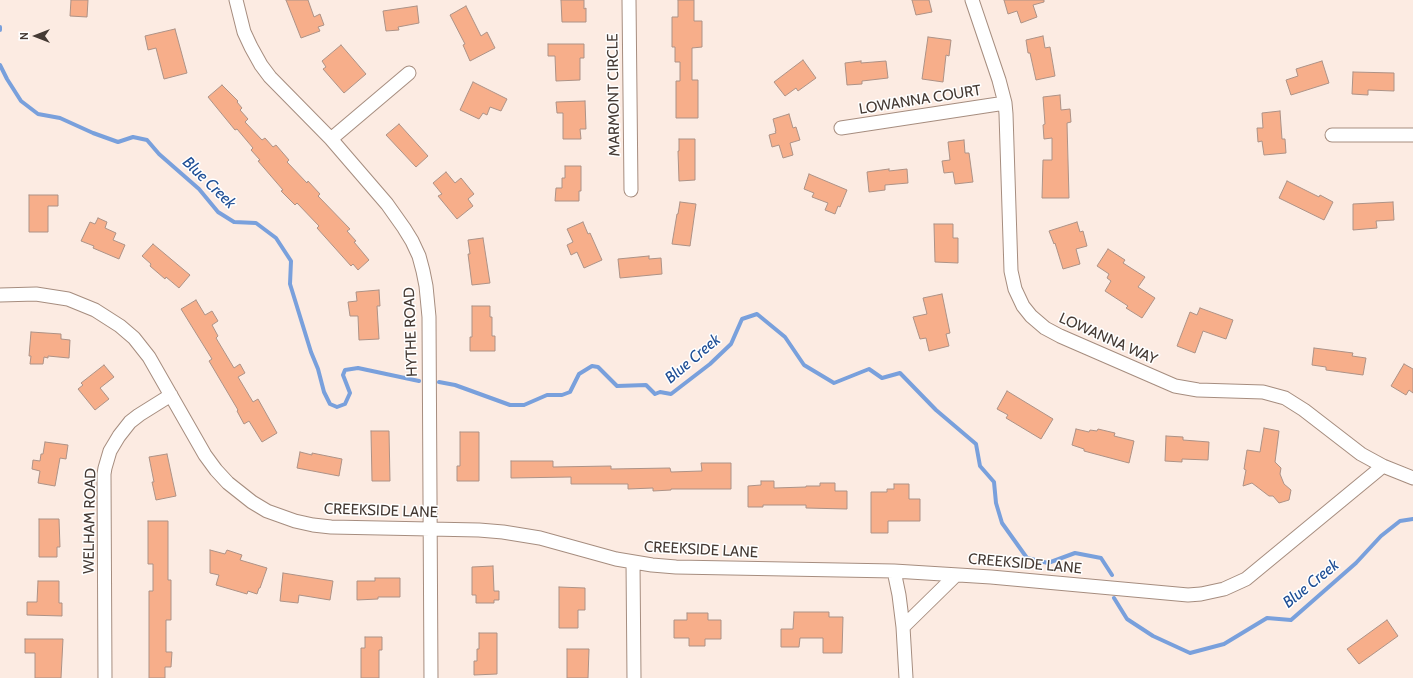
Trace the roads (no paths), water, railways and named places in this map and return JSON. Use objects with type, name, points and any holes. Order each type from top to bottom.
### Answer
[{"type":"street","name":"HYTHE ROAD","points":[[236,0],[244,32],[261,65],[270,77],[331,139],[396,215],[412,241],[419,256],[426,286],[429,317],[431,678]]},
{"type":"street","name":"MARMONT CIRCLE","points":[[629,0],[631,190]]},
{"type":"street","name":"LOWANNA WAY","points":[[972,0],[999,80],[1004,102],[1006,114],[1011,271],[1015,289],[1023,306],[1031,316],[1045,328],[1060,336],[1175,386],[1198,390],[1257,391],[1285,398],[1304,410],[1361,454],[1383,466]]},
{"type":"street","points":[[331,139],[409,73]]},
{"type":"street","name":"LOWANNA COURT","points":[[841,128],[1004,102]]},
{"type":"street","points":[[1332,135],[1413,135]]},
{"type":"street","name":"CREEKSIDE LANE","points":[[0,295],[36,294],[60,298],[77,302],[106,316],[142,347],[156,367],[205,455],[228,483],[242,495],[267,511],[295,521],[319,526],[485,530],[546,540],[598,555],[633,562],[689,568],[894,571],[1188,595],[1212,593],[1235,585],[1256,572],[1383,466]]},
{"type":"street","name":"WELHAM ROAD","points":[[105,678],[105,468],[113,446],[130,422],[172,395]]},
{"type":"street","points":[[1383,466],[1413,478]]},
{"type":"street","points":[[633,562],[634,678]]},
{"type":"street","points":[[894,571],[903,627],[906,678]]},
{"type":"street","points":[[903,627],[956,575]]},
{"type":"waterway","name":"Blue Creek","points":[[0,65],[21,101],[38,114],[60,118],[93,133],[118,142],[133,137],[147,140],[159,154],[199,189],[218,212],[234,222],[256,223],[276,238],[291,261],[290,284],[324,392],[330,404],[337,407],[345,404],[350,393],[343,375],[345,370],[358,368],[419,381]]},
{"type":"waterway","name":"Blue Creek","points":[[439,382],[455,385],[510,405],[524,405],[547,395],[562,395],[570,392],[579,374],[592,366],[598,367],[617,386],[646,385],[655,394],[660,392],[671,394],[710,364],[731,344],[742,319],[757,314],[785,337],[804,365],[834,383],[869,369],[882,378],[900,373],[936,410],[976,444],[980,466],[994,482],[996,503],[1002,523],[1027,558],[1048,563],[1075,553],[1101,558],[1112,575]]},
{"type":"waterway","name":"Blue Creek","points":[[1114,598],[1127,619],[1153,636],[1190,653],[1224,644],[1267,618],[1291,620],[1356,563],[1381,536],[1400,521],[1413,519]]}]
